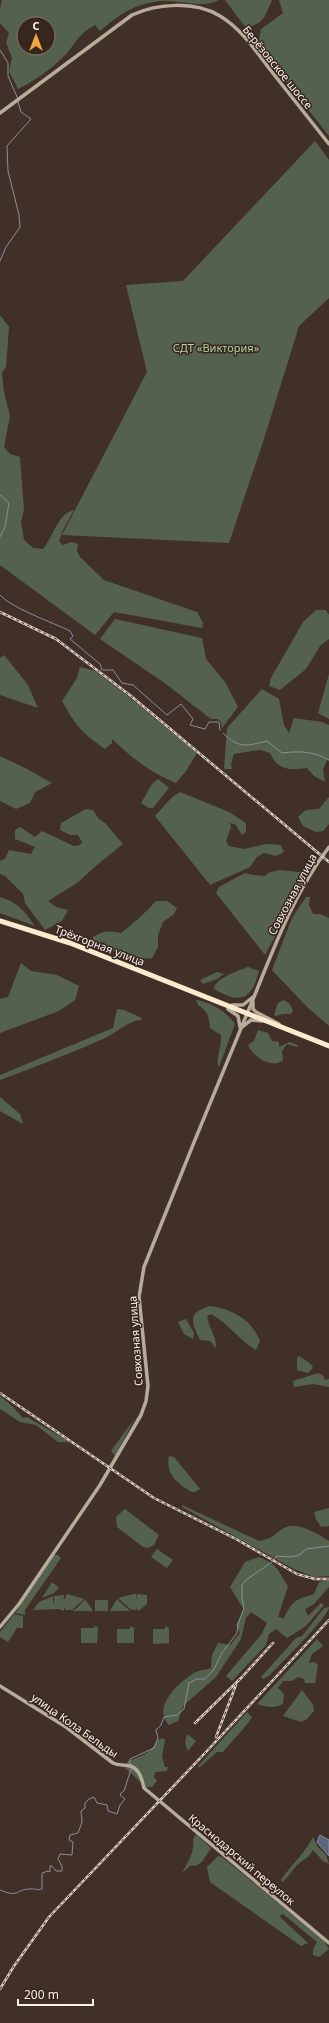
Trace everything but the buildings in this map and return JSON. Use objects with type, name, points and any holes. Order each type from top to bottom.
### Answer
[{"type":"highway","name":"Трёхгорная улица","points":[[0,921],[70,943],[329,1046]]},
{"type":"main road","name":"Берёзовское шоссе","points":[[0,113],[132,15],[142,10],[165,5],[194,7],[220,16],[241,33],[329,144]]},
{"type":"main road","name":"Совхозная улица","points":[[255,995],[286,920],[329,847]]},
{"type":"main road","points":[[195,992],[208,995],[235,1006],[248,1002],[255,995]]},
{"type":"main road","points":[[195,992],[234,1011],[240,1020],[240,1029]]},
{"type":"main road","points":[[240,1029],[255,995]]},
{"type":"main road","points":[[255,995],[253,1009],[256,1012],[305,1036]]},
{"type":"main road","points":[[240,1029],[248,1022],[256,1020],[305,1036]]},
{"type":"main road","name":"Совхозная улица","points":[[0,1627],[19,1604],[100,1485],[141,1415],[146,1401],[148,1386],[139,1297],[144,1267],[240,1029]]},
{"type":"main road","name":"улица Кола Бельды","points":[[0,1686],[66,1727],[119,1766],[130,1766],[137,1772],[144,1788]]},
{"type":"main road","name":"Краснодарский переулок","points":[[144,1788],[329,1944]]},
{"type":"green space","points":[[2,0],[219,0],[206,4],[169,1],[152,2],[128,10],[100,31],[95,25],[90,28],[82,34],[67,53],[56,63],[38,78],[18,89],[9,71],[12,58],[6,42],[9,33],[0,23],[0,8]]},
{"type":"green space","points":[[225,0],[272,0],[264,18],[253,26],[246,28]]},
{"type":"green space","points":[[279,0],[329,0],[329,136],[258,46],[261,29],[283,13]]},
{"type":"green space","name":"СДТ «Виктория»","points":[[315,141],[329,160],[329,298],[299,326],[263,442],[229,543],[62,535],[147,372],[126,285],[183,281]]},
{"type":"green space","points":[[0,315],[9,327],[6,367],[2,373],[4,392],[10,416],[4,447],[10,454],[20,457],[24,510],[21,522],[24,540],[33,548],[43,549],[60,520],[68,512],[74,510],[59,541],[63,545],[71,542],[78,544],[77,551],[80,557],[104,580],[197,612],[203,623],[202,628],[114,612],[95,635],[0,565]]},
{"type":"green space","points":[[316,610],[326,610],[329,615],[329,639],[320,646],[306,669],[280,690],[269,686],[271,678],[303,622]]},
{"type":"green space","points":[[115,619],[202,638],[206,659],[225,682],[238,707],[222,728],[221,722],[218,719],[211,719],[166,684],[100,639]]},
{"type":"green space","points":[[4,655],[28,685],[38,708],[0,695],[0,658]]},
{"type":"green space","points":[[80,667],[95,671],[197,753],[186,771],[176,783],[159,775],[142,764],[112,739],[112,743],[105,749],[91,739],[80,728],[71,717],[62,701],[77,678]]},
{"type":"green space","points":[[329,674],[329,719],[318,713]]},
{"type":"green space","points":[[262,689],[279,699],[284,725],[289,733],[294,718],[322,722],[329,725],[329,761],[327,760],[323,770],[325,782],[314,776],[307,768],[285,768],[273,759],[270,753],[260,750],[234,754],[231,764],[232,769],[224,769],[227,728]]},
{"type":"green space","points":[[0,756],[52,783],[35,792],[30,803],[16,809],[0,801]]},
{"type":"green space","points":[[158,779],[169,788],[153,808],[149,808],[141,803],[152,784]]},
{"type":"green space","points":[[180,792],[229,812],[246,823],[246,832],[242,835],[236,825],[230,823],[231,827],[226,841],[229,846],[244,849],[266,844],[281,845],[284,852],[276,856],[264,853],[257,857],[250,867],[210,885],[155,816],[172,797]]},
{"type":"green space","points":[[329,797],[329,824],[323,831],[316,832],[303,826],[298,817],[306,810],[319,809]]},
{"type":"green space","points":[[86,809],[93,810],[98,818],[105,823],[123,844],[77,883],[48,901],[56,907],[68,910],[62,921],[45,930],[25,903],[23,894],[5,876],[0,874],[0,861],[5,859],[9,850],[31,854],[35,847],[15,839],[15,830],[20,827],[35,837],[42,831],[74,846],[80,845],[82,842],[78,835],[70,835],[60,830],[61,823]]},
{"type":"green space","points":[[279,870],[309,873],[265,955],[216,893],[219,887],[245,873],[265,876],[268,873]]},
{"type":"green space","points":[[0,897],[12,902],[20,908],[35,926],[0,913]]},
{"type":"green space","points":[[306,897],[310,897],[309,905],[313,914],[320,914],[329,918],[329,1026],[306,1006],[272,970],[292,918]]},
{"type":"green space","points":[[156,901],[167,901],[177,908],[174,914],[163,922],[158,935],[158,947],[152,958],[131,958],[114,951],[103,942],[96,944],[92,943],[93,937],[100,933],[121,933]]},
{"type":"green space","points":[[21,963],[31,971],[57,975],[79,986],[75,1000],[59,1011],[0,1033],[0,999],[8,997]]},
{"type":"green space","points":[[248,967],[259,971],[256,981],[248,994],[238,998],[231,997],[214,989],[218,981]]},
{"type":"green space","points":[[217,972],[224,974],[217,979],[203,984],[200,980]]},
{"type":"green space","points":[[196,1000],[218,1008],[228,1015],[235,1024],[219,1067],[218,1061],[221,1035],[210,1028],[207,1015],[198,1005]]},
{"type":"green space","points":[[284,1000],[290,1004],[293,1011],[291,1014],[274,1015],[278,1003]]},
{"type":"green space","points":[[117,1009],[124,1010],[142,1018],[141,1020],[127,1025],[108,1037],[0,1080],[0,1075],[113,1028]]},
{"type":"green space","points":[[258,1030],[268,1033],[272,1041],[279,1042],[279,1047],[289,1042],[298,1045],[297,1047],[287,1044],[282,1051],[283,1060],[279,1063],[269,1063],[258,1057],[248,1045],[254,1041]]},
{"type":"green space","points":[[0,1097],[20,1114],[23,1124],[0,1111]]},
{"type":"green space","points":[[210,1306],[234,1313],[247,1321],[260,1341],[256,1350],[223,1322],[211,1314],[207,1316],[215,1340],[216,1348],[210,1341],[200,1340],[193,1323],[193,1318],[197,1312]]},
{"type":"green space","points":[[186,1319],[194,1333],[193,1339],[184,1334],[178,1322]]},
{"type":"green space","points":[[299,1356],[311,1364],[313,1368],[308,1373],[297,1370],[297,1358]]},
{"type":"green space","points":[[318,1373],[324,1376],[324,1380],[329,1379],[329,1387],[313,1384],[294,1387],[293,1381]]},
{"type":"green space","points":[[0,1396],[23,1418],[27,1417],[70,1442],[58,1442],[36,1425],[20,1422],[0,1409]]},
{"type":"green space","points":[[135,1418],[115,1456],[111,1451]]},
{"type":"green space","points":[[169,1456],[174,1457],[200,1489],[192,1492],[177,1482],[169,1468]]},
{"type":"green space","points":[[182,1505],[259,1541],[271,1537],[284,1528],[290,1526],[308,1529],[329,1541],[329,1576],[314,1577],[294,1569],[182,1507]]},
{"type":"green space","points":[[329,1508],[329,1526],[321,1527],[314,1512]]},
{"type":"green space","points":[[125,1509],[159,1535],[154,1545],[148,1548],[143,1547],[117,1527],[116,1517]]},
{"type":"green space","points":[[157,1549],[173,1560],[167,1568],[151,1557]]},
{"type":"green space","points":[[54,1555],[58,1555],[61,1558],[25,1610],[25,1615],[15,1613]]},
{"type":"green space","points":[[259,1557],[274,1565],[288,1586],[278,1617],[284,1618],[292,1604],[314,1594],[319,1582],[329,1580],[329,1587],[314,1604],[305,1609],[308,1616],[321,1603],[324,1605],[306,1626],[287,1638],[276,1629],[269,1634],[266,1645],[232,1681],[226,1676],[261,1635],[267,1623],[251,1612],[246,1618],[241,1639],[216,1677],[183,1706],[178,1721],[169,1725],[164,1718],[163,1711],[165,1703],[170,1695],[182,1681],[198,1671],[211,1668],[212,1655],[218,1643],[230,1645],[240,1633],[236,1625],[244,1610],[230,1587],[245,1562]]},
{"type":"green space","points":[[52,1582],[59,1588],[54,1593],[42,1598]]},
{"type":"green space","points":[[68,1594],[84,1599],[72,1610],[66,1610],[64,1607],[64,1611],[59,1609],[33,1610],[39,1602],[53,1596],[53,1602],[58,1609],[54,1603],[54,1596],[64,1595],[64,1598],[62,1599],[65,1599],[66,1595]]},
{"type":"green space","points":[[136,1594],[137,1599],[139,1599],[137,1598],[137,1594],[147,1595],[147,1604],[140,1610],[137,1610],[137,1607],[136,1610],[130,1609],[118,1598]]},
{"type":"green space","points":[[85,1599],[93,1611],[72,1611],[77,1608]]},
{"type":"green space","points":[[117,1599],[130,1611],[110,1611]]},
{"type":"green space","points":[[95,1600],[108,1600],[108,1611],[95,1611]]},
{"type":"green space","points":[[329,1607],[321,1620],[303,1641],[270,1675],[263,1679],[261,1677],[296,1638],[302,1636],[324,1608]]},
{"type":"green space","points":[[14,1614],[23,1616],[23,1628],[17,1628],[8,1642],[0,1637],[0,1632]]},
{"type":"green space","points":[[94,1626],[98,1627],[97,1643],[81,1643],[81,1628],[94,1628]]},
{"type":"green space","points":[[130,1626],[134,1628],[134,1643],[117,1643],[117,1629],[130,1629]]},
{"type":"green space","points":[[165,1626],[169,1628],[169,1643],[153,1644],[153,1629],[165,1629]]},
{"type":"green space","points":[[317,1639],[323,1646],[312,1654],[309,1663],[314,1662],[318,1665],[315,1683],[305,1683],[304,1679],[298,1677],[292,1681],[283,1681],[278,1688],[284,1694],[283,1704],[276,1707],[270,1707],[257,1704]]},
{"type":"green space","points":[[302,1690],[313,1705],[314,1711],[307,1719],[301,1722],[283,1716]]},
{"type":"green space","points":[[247,1712],[252,1717],[250,1721],[223,1752],[217,1752],[199,1768],[198,1766]]},
{"type":"green space","points":[[187,1734],[196,1741],[188,1751],[185,1743]]},
{"type":"green space","points":[[163,1738],[165,1740],[162,1757],[165,1767],[168,1767],[167,1771],[155,1772],[154,1777],[157,1781],[152,1787],[146,1787],[125,1768],[128,1761],[145,1754],[155,1745],[157,1740]]},
{"type":"green space","points":[[196,1834],[211,1848],[202,1862],[195,1866],[191,1865],[182,1873],[192,1852],[193,1839]]},
{"type":"green space","points":[[313,1837],[318,1847],[326,1855],[329,1864],[323,1861],[313,1850],[309,1856],[297,1865],[283,1882],[281,1880]]},
{"type":"green space","points":[[218,1856],[222,1857],[324,1941],[329,1949],[319,1957],[313,1955],[313,1949],[317,1942],[283,1914],[279,1916],[308,1943],[301,1946],[210,1882],[207,1867]]},
{"type":"water","points":[[320,1835],[329,1840],[329,1856],[317,1842]]},
{"type":"waterway","points":[[0,50],[8,63],[8,76],[18,99]]},
{"type":"waterway","points":[[0,261],[6,247],[20,227],[19,215],[8,171],[7,146],[31,119],[21,112],[18,102]]},
{"type":"waterway","points":[[0,495],[9,503],[5,527],[0,537]]},
{"type":"waterway","points":[[0,595],[23,610],[70,631],[73,636],[70,639],[100,664],[102,670],[113,670],[122,683],[133,685],[167,715],[181,704],[193,719],[190,725],[205,729],[209,722],[219,722],[220,730]]},
{"type":"waterway","points":[[223,733],[239,744],[249,745],[267,741],[282,753],[306,752],[329,760]]},
{"type":"waterway","points":[[133,1766],[129,1762],[130,1759],[154,1748],[158,1738],[156,1730],[161,1725],[164,1717],[177,1715],[184,1709],[189,1683],[197,1679],[205,1679],[214,1669],[222,1653],[237,1633],[238,1624],[244,1608],[242,1585],[246,1580],[272,1562],[277,1556],[293,1557],[306,1549],[329,1546]]},
{"type":"waterway","points":[[0,1890],[11,1893],[31,1889],[39,1890],[42,1889],[42,1873],[48,1871],[50,1872],[50,1866],[52,1866],[56,1871],[62,1871],[62,1866],[58,1859],[60,1854],[72,1855],[73,1842],[69,1840],[70,1835],[78,1833],[82,1822],[81,1811],[85,1808],[85,1803],[94,1797],[97,1803],[107,1805],[108,1811],[117,1814],[120,1805],[125,1799],[120,1795],[124,1791],[132,1769]]},
{"type":"railway","points":[[0,612],[56,639],[131,696],[329,862]]},
{"type":"railway","points":[[0,1393],[154,1498],[236,1539],[297,1574],[315,1579],[329,1579]]},
{"type":"railway","points":[[0,1989],[14,1966],[49,1917],[329,1620]]},
{"type":"railway","points":[[195,1723],[242,1677],[273,1643]]},
{"type":"railway","points":[[216,1737],[236,1685]]}]
